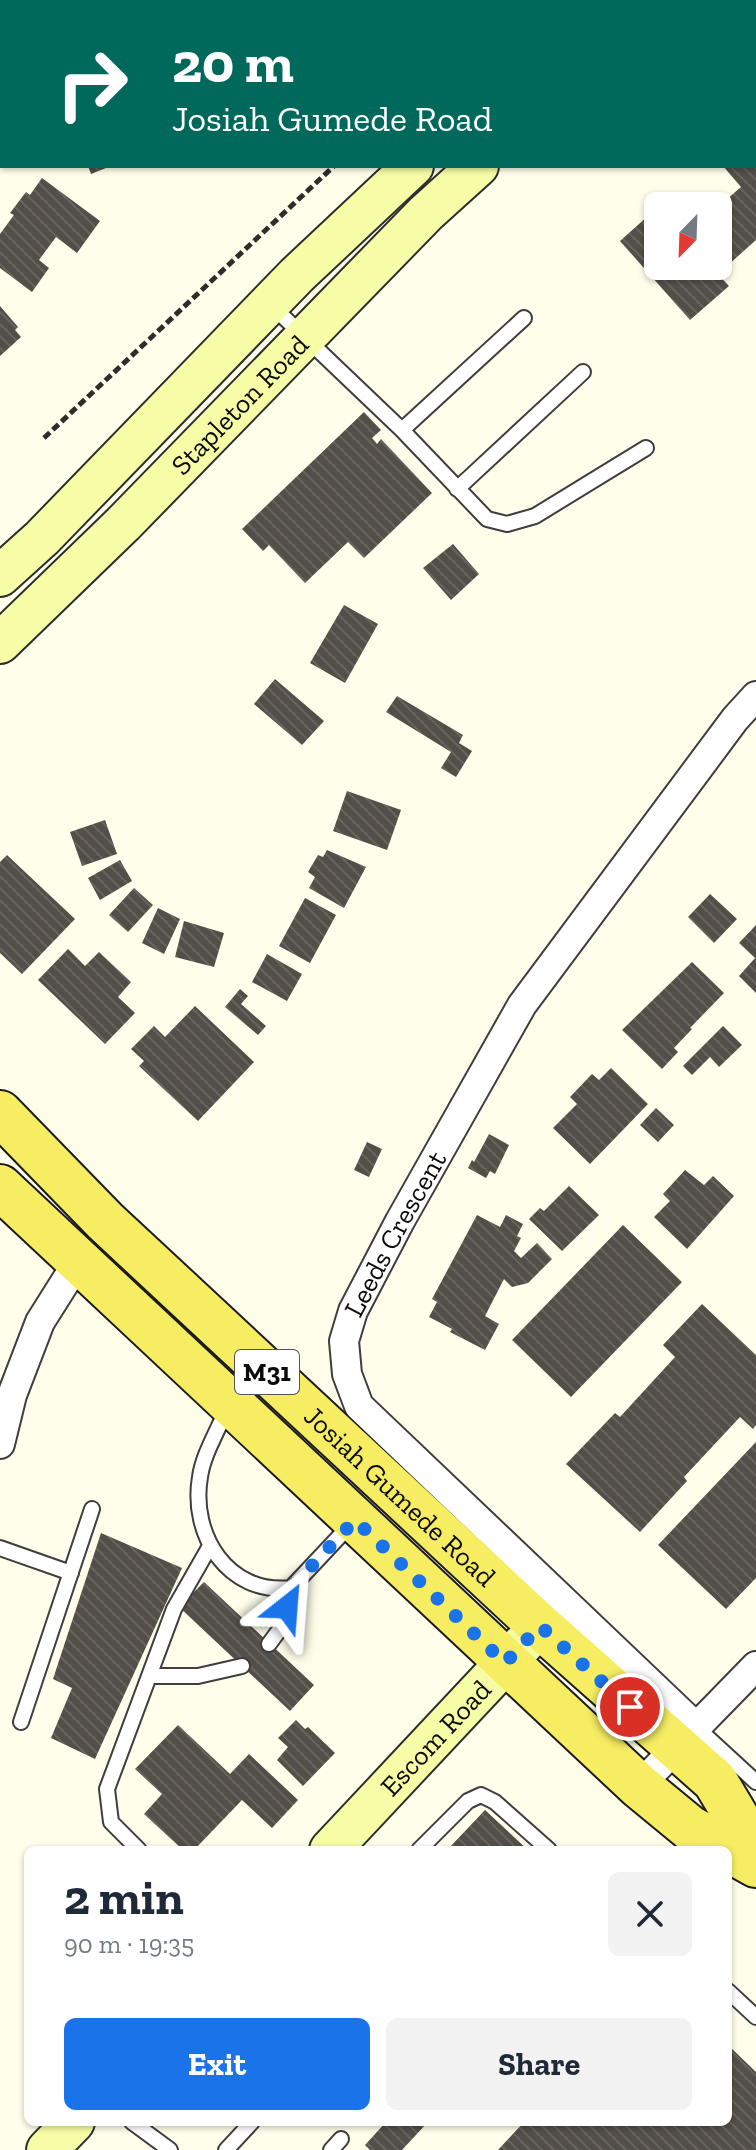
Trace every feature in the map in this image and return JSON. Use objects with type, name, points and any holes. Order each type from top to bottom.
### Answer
[{"type":"main road","name":"Stapleton Road","points":[[0,576],[42,538],[270,303],[411,168]]},
{"type":"main road","name":"Stapleton Road","points":[[0,643],[123,524],[426,213],[476,168]]},
{"type":"main road","name":"Josiah Gumede Road","points":[[0,1113],[105,1221],[540,1626],[686,1737],[715,1781],[727,1846]]},
{"type":"main road","name":"Josiah Gumede Road","points":[[3,1197],[79,1260],[639,1786],[690,1828],[720,1846]]},
{"type":"main road","name":"Escom Road","points":[[334,1846],[540,1626]]},
{"type":"main road","points":[[47,2150],[70,2126]]},
{"type":"street","name":"Leeds Crescent","points":[[686,1737],[359,1406],[347,1374],[344,1341],[353,1311],[393,1233],[522,1005],[735,719],[756,696]]},
{"type":"street","points":[[0,1444],[12,1395],[40,1322],[79,1260]]},
{"type":"street","points":[[639,1786],[756,1666]]},
{"type":"lane","points":[[270,303],[402,430],[487,519],[507,524],[535,516],[646,448]]},
{"type":"lane","points":[[402,430],[524,318]]},
{"type":"lane","points":[[457,489],[583,372]]},
{"type":"lane","points":[[230,1402],[200,1476],[200,1516],[210,1546],[239,1578],[272,1590],[291,1588]]},
{"type":"lane","points":[[21,1722],[92,1509]]},
{"type":"lane","points":[[269,1644],[283,1625],[291,1588],[355,1520]]},
{"type":"lane","points":[[135,1846],[111,1822],[107,1789],[174,1609],[210,1546]]},
{"type":"lane","points":[[0,1548],[71,1573]]},
{"type":"lane","points":[[150,1676],[198,1676],[242,1666]]},
{"type":"lane","points":[[686,1737],[756,1782]]},
{"type":"lane","points":[[423,1846],[468,1801],[481,1795],[495,1802],[544,1846]]},
{"type":"lane","points":[[732,1995],[756,2017]]},
{"type":"lane","points":[[137,2126],[170,2150]]},
{"type":"lane","points":[[226,2150],[248,2126]]},
{"type":"path","points":[[44,438],[332,168]]},
{"type":"building","points":[[89,168],[106,168],[91,174]]},
{"type":"building","points":[[725,168],[756,168],[756,240],[732,261],[732,195],[741,187]]},
{"type":"building","points":[[42,178],[100,221],[77,253],[56,237],[39,260],[49,268],[32,292],[0,268],[0,234],[14,215],[10,213],[26,192],[30,195]]},
{"type":"building","points":[[644,220],[644,268],[620,241]]},
{"type":"building","points":[[655,280],[724,280],[729,286],[690,320]]},
{"type":"building","points":[[0,306],[18,327],[15,330],[21,337],[0,356]]},
{"type":"building","points":[[364,412],[381,430],[372,438],[377,444],[381,439],[432,493],[364,558],[348,542],[305,583],[269,545],[263,551],[242,529]]},
{"type":"building","points":[[453,544],[479,574],[451,600],[423,568]]},
{"type":"building","points":[[344,605],[378,624],[345,683],[310,663]]},
{"type":"building","points":[[275,679],[324,721],[302,745],[254,704]]},
{"type":"building","points":[[397,696],[463,735],[459,743],[472,751],[456,777],[441,768],[451,752],[386,712]]},
{"type":"building","points":[[347,791],[401,810],[387,850],[333,831]]},
{"type":"building","points":[[105,820],[117,854],[82,866],[70,832]]},
{"type":"building","points":[[327,850],[366,867],[344,908],[309,888],[315,877],[308,872],[318,855],[323,857]]},
{"type":"building","points":[[7,855],[75,919],[22,974],[0,953],[0,862]]},
{"type":"building","points":[[120,860],[132,881],[100,900],[88,878]]},
{"type":"building","points":[[134,888],[153,905],[128,932],[109,915]]},
{"type":"building","points":[[710,894],[737,919],[714,943],[688,917]]},
{"type":"building","points":[[305,898],[336,915],[310,963],[279,946]]},
{"type":"building","points":[[158,908],[180,919],[164,954],[142,943]]},
{"type":"building","points":[[184,921],[224,933],[214,967],[175,957]]},
{"type":"building","points":[[756,925],[756,993],[739,976],[755,958],[739,943]]},
{"type":"building","points":[[68,949],[85,966],[99,952],[131,982],[118,997],[135,1013],[105,1044],[38,980]]},
{"type":"building","points":[[267,954],[302,974],[287,1001],[252,982]]},
{"type":"building","points":[[692,962],[724,993],[690,1028],[674,1048],[678,1052],[662,1069],[622,1030]]},
{"type":"building","points":[[240,989],[248,996],[241,1004],[266,1026],[258,1035],[225,1007]]},
{"type":"building","points":[[195,1006],[254,1062],[198,1121],[139,1066],[144,1061],[131,1049],[154,1026],[165,1037]]},
{"type":"building","points":[[723,1026],[742,1045],[719,1067],[710,1057],[692,1075],[683,1066]]},
{"type":"building","points":[[611,1068],[648,1104],[590,1164],[553,1128],[577,1104],[570,1097],[592,1074],[599,1080]]},
{"type":"building","points":[[656,1108],[674,1125],[658,1142],[640,1125]]},
{"type":"building","points":[[489,1134],[509,1145],[495,1174],[490,1171],[486,1178],[468,1168]]},
{"type":"building","points":[[367,1142],[382,1149],[369,1177],[354,1170]]},
{"type":"building","points":[[685,1170],[704,1185],[713,1176],[734,1196],[687,1249],[654,1217],[670,1201],[663,1194]]},
{"type":"building","points":[[569,1186],[599,1215],[562,1251],[529,1219],[540,1208],[544,1211]]},
{"type":"building","points":[[477,1215],[500,1227],[506,1215],[523,1224],[517,1236],[521,1238],[514,1251],[521,1258],[537,1243],[552,1259],[528,1283],[512,1287],[504,1279],[485,1316],[499,1324],[485,1350],[429,1317],[437,1302],[432,1299]]},
{"type":"building","points":[[623,1225],[682,1282],[571,1397],[512,1340]]},
{"type":"building","points":[[702,1304],[756,1355],[756,1425],[753,1429],[740,1417],[684,1477],[687,1481],[640,1532],[566,1464],[615,1413],[620,1417],[675,1357],[663,1345]]},
{"type":"building","points":[[756,1442],[756,1578],[726,1609],[658,1545]]},
{"type":"building","points":[[101,1533],[182,1568],[95,1759],[51,1738],[72,1688],[53,1679]]},
{"type":"building","points":[[204,1582],[314,1685],[290,1711],[179,1607]]},
{"type":"building","points":[[296,1720],[305,1729],[308,1727],[335,1753],[303,1786],[277,1760],[288,1747],[278,1738]]},
{"type":"building","points":[[178,1725],[230,1774],[249,1754],[298,1800],[272,1828],[242,1800],[198,1846],[179,1846],[144,1814],[162,1794],[135,1769]]},
{"type":"building","points":[[485,1810],[524,1846],[451,1846]]},
{"type":"building","points":[[732,2049],[756,2072],[756,2150],[498,2150],[520,2126],[732,2126]]},
{"type":"building","points":[[382,2126],[424,2126],[402,2150],[370,2150],[365,2145]]},
{"type":"route","points":[[287,1607],[291,1588],[355,1520],[505,1663],[540,1626],[630,1707]]}]
